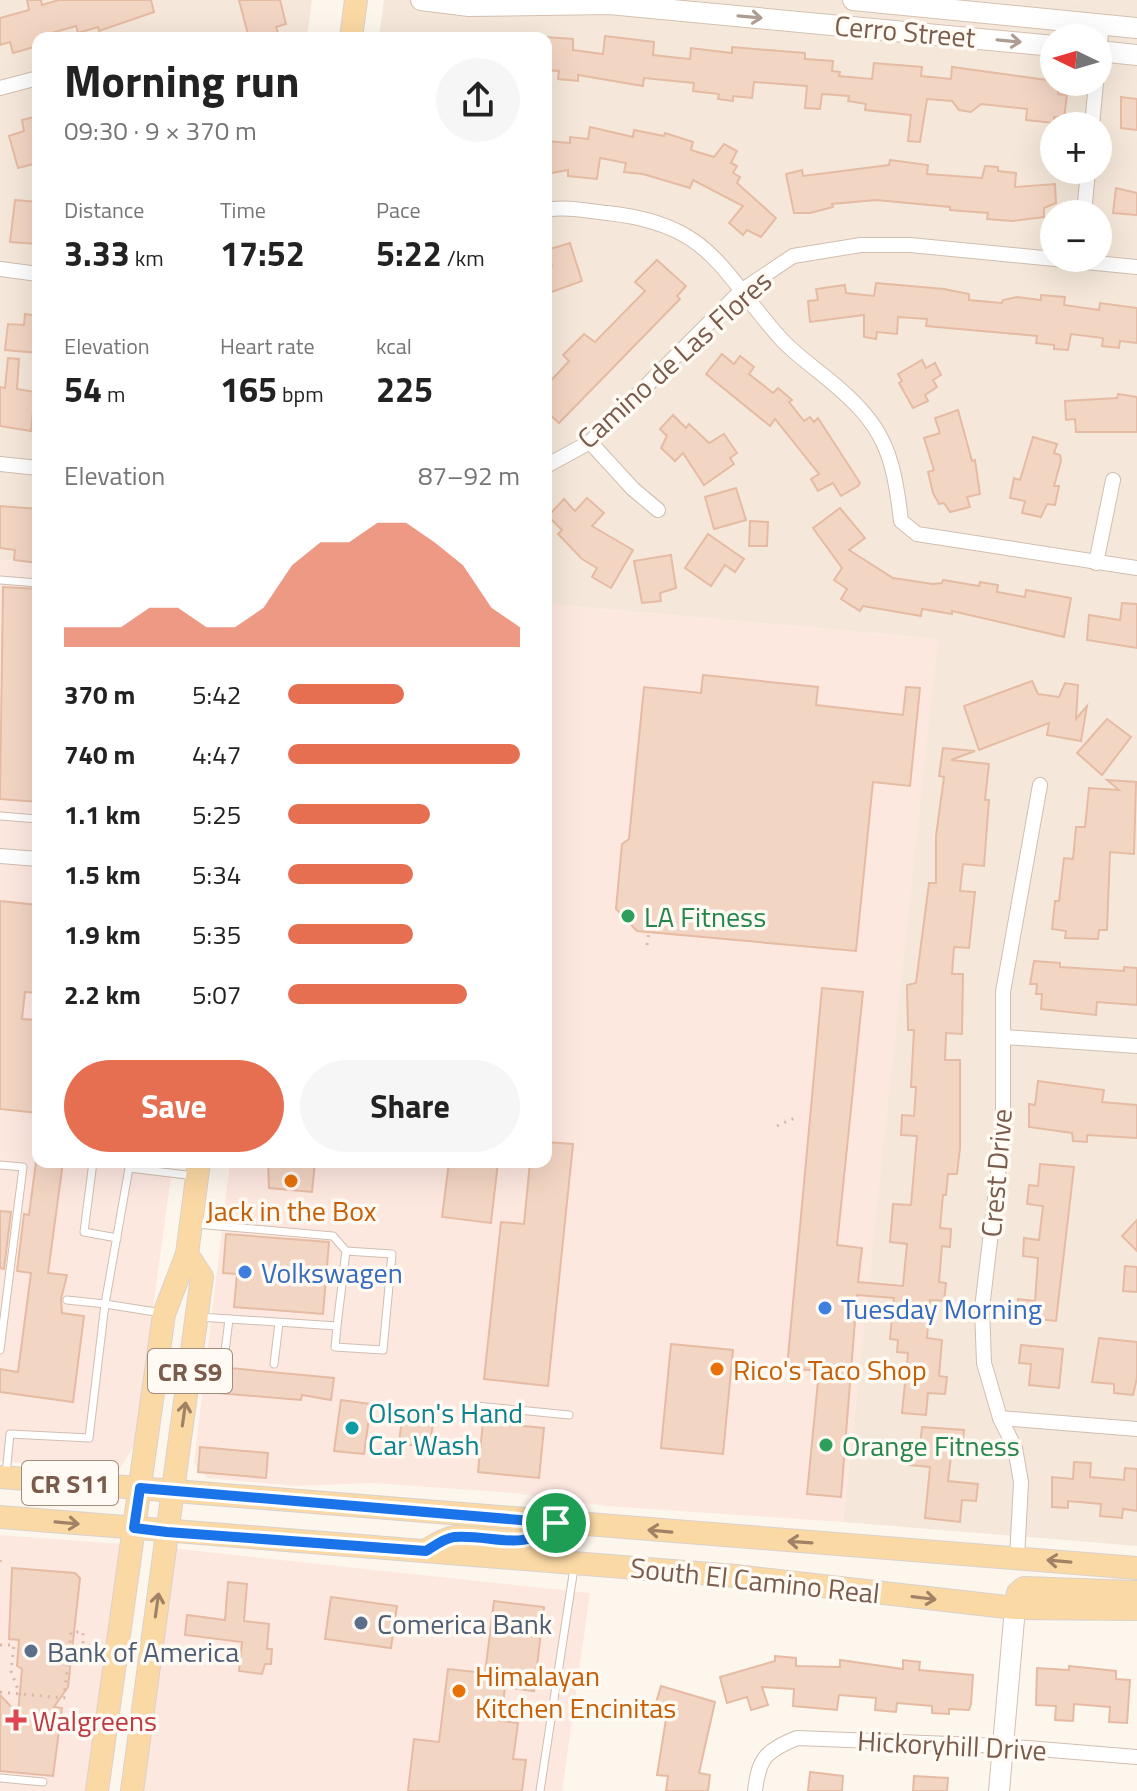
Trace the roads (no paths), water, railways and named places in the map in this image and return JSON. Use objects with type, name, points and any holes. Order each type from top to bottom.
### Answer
[{"type":"main road","points":[[352,32],[356,0]]},
{"type":"main road","name":"CR S9","points":[[97,1791],[164,1314],[187,1254],[198,1169]]},
{"type":"main road","name":"CR S9","points":[[132,1791],[202,1277],[187,1254]]},
{"type":"main road","name":"CR S11","points":[[3,1478],[140,1488]]},
{"type":"main road","name":"South El Camino Real","points":[[140,1488],[1137,1568]]},
{"type":"main road","name":"CR S11","points":[[0,1517],[134,1528]]},
{"type":"main road","points":[[426,1551],[451,1537],[521,1541],[541,1537],[556,1523]]},
{"type":"main road","name":"South El Camino Real","points":[[134,1528],[735,1576],[1015,1608],[1137,1609]]},
{"type":"main road","points":[[1015,1608],[1018,1593],[1024,1588],[1137,1592]]},
{"type":"street","name":"Cerro Street","points":[[421,0],[609,4],[1040,45]]},
{"type":"street","name":"Cerro Street","points":[[853,0],[1102,24]]},
{"type":"street","name":"Cerro Street","points":[[1112,25],[1137,28]]},
{"type":"street","points":[[1112,55],[1137,55]]},
{"type":"street","points":[[0,88],[32,80]]},
{"type":"street","points":[[552,210],[639,217],[674,227],[701,244],[785,344],[850,397],[876,428],[891,453],[901,521],[917,534],[1137,568]]},
{"type":"street","name":"Camino de Las Flores","points":[[552,463],[590,442],[741,291],[793,256],[861,245],[910,245],[1040,256]]},
{"type":"street","name":"Camino de Las Flores","points":[[1112,264],[1137,267]]},
{"type":"street","points":[[0,269],[32,273]]},
{"type":"street","points":[[590,442],[633,489],[658,510]]},
{"type":"street","points":[[0,464],[32,467]]},
{"type":"street","points":[[1096,563],[1113,480]]},
{"type":"street","name":"Crest Drive","points":[[1017,1558],[1021,1482],[1015,1448],[1000,1418],[984,1363],[982,1308],[1003,1132],[1003,992],[1040,785]]},
{"type":"street","points":[[0,856],[32,859]]},
{"type":"street","points":[[1004,1037],[1137,1046]]},
{"type":"street","points":[[1000,1418],[1137,1429]]},
{"type":"street","points":[[999,1791],[1015,1608]]},
{"type":"street","name":"Hickoryhill Drive","points":[[755,1791],[757,1771],[769,1749],[797,1738],[1002,1746],[1137,1757]]},
{"type":"lane","points":[[0,580],[32,583]]},
{"type":"lane","points":[[0,816],[32,819]]},
{"type":"lane","points":[[0,1165],[23,1167],[0,1350]]},
{"type":"lane","points":[[92,1168],[84,1232],[117,1238]]},
{"type":"lane","points":[[0,1433],[89,1438],[105,1304],[129,1168],[198,1169]]},
{"type":"lane","points":[[191,1224],[333,1236],[346,1251],[392,1254],[383,1350],[335,1347],[346,1251]]},
{"type":"lane","points":[[67,1300],[164,1314]]},
{"type":"lane","points":[[196,1317],[337,1326]]},
{"type":"lane","points":[[224,1360],[229,1319]]},
{"type":"lane","points":[[274,1364],[279,1323]]},
{"type":"lane","points":[[476,1406],[569,1415]]},
{"type":"lane","points":[[3,1478],[10,1434]]},
{"type":"lane","points":[[540,1791],[575,1563]]},
{"type":"lane","points":[[0,1778],[43,1782]]},
{"type":"place","name":"LA Fitness","points":[[628,916]]},
{"type":"place","name":"Jack in the Box","points":[[291,1181]]},
{"type":"place","name":"Volkswagen","points":[[245,1272]]},
{"type":"place","name":"Tuesday Morning","points":[[825,1308]]},
{"type":"place","name":"Rico's Taco Shop","points":[[717,1369]]},
{"type":"place","name":"Olson's Hand Car Wash","points":[[352,1428]]},
{"type":"place","name":"Orange Fitness","points":[[826,1445]]},
{"type":"place","name":"Comerica Bank","points":[[361,1623]]},
{"type":"place","name":"Bank of America","points":[[31,1651]]},
{"type":"place","name":"Himalayan Kitchen Encinitas","points":[[459,1691]]},
{"type":"place","name":"Walgreens","points":[[16,1720]]}]
